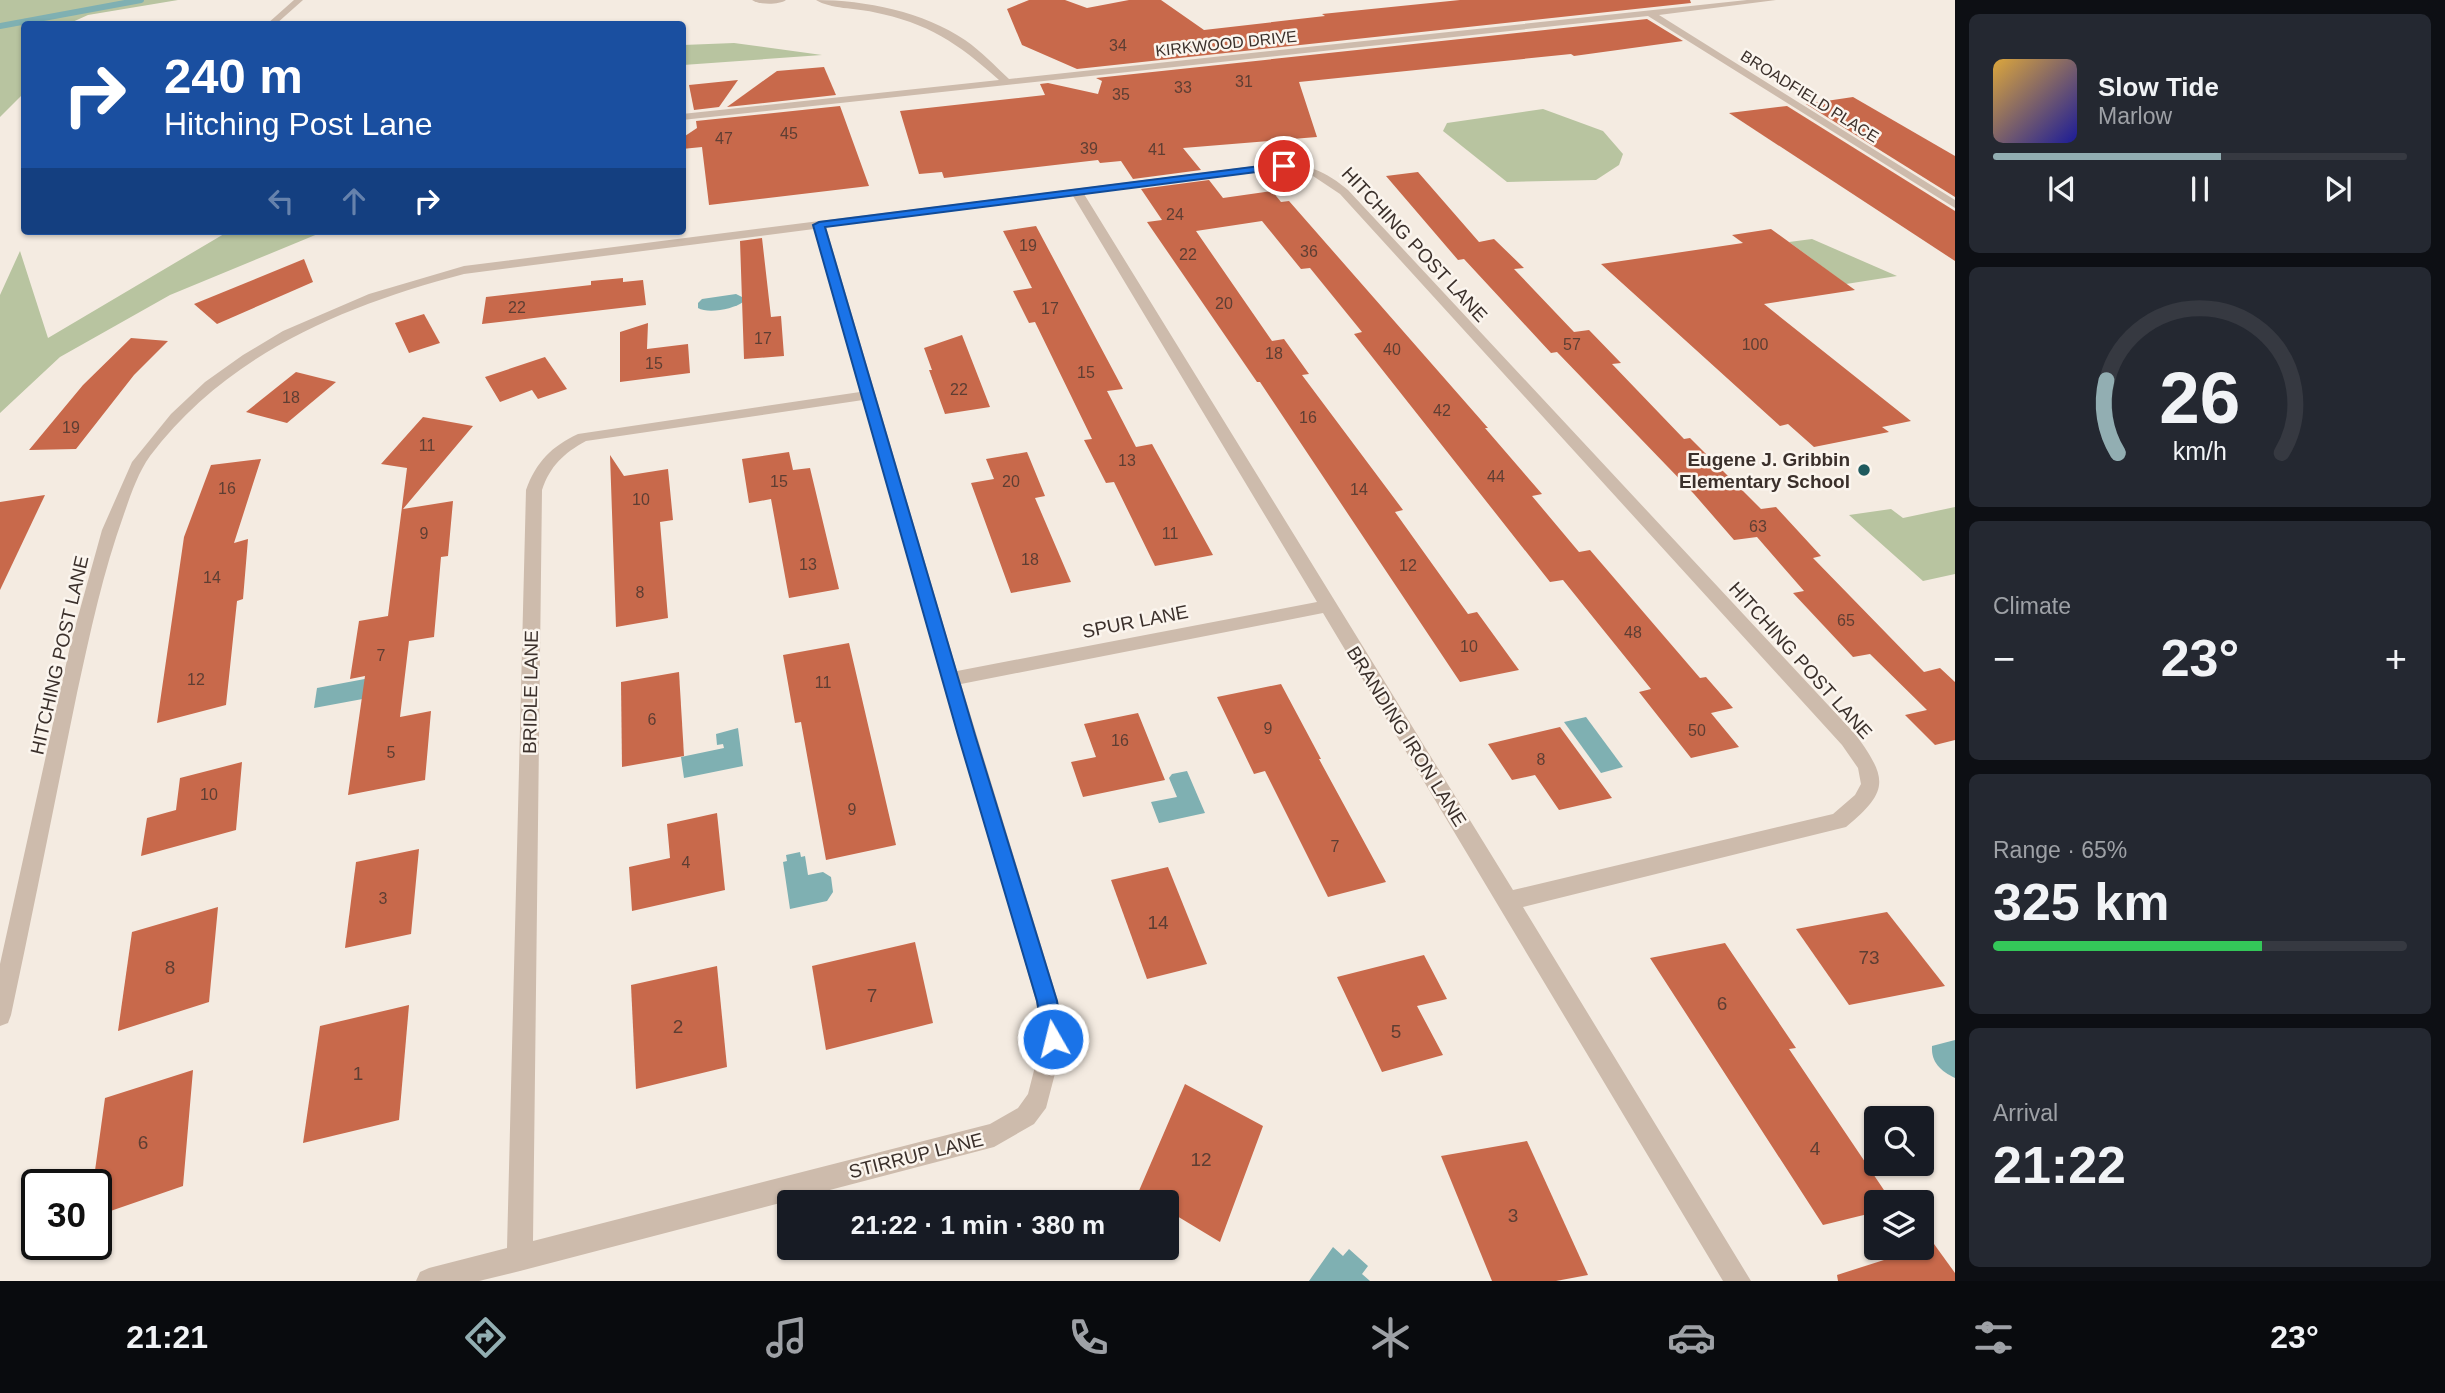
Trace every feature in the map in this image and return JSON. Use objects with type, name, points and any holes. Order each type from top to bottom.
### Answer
[{"type":"street","points":[[274,21],[299,0]]},
{"type":"street","points":[[756,0],[782,0]]},
{"type":"street","points":[[820,0],[894,14],[924,23],[960,42],[1006,82]]},
{"type":"street","name":"KIRKWOOD DRIVE","points":[[686,117],[1772,0]]},
{"type":"street","name":"BROADFIELD PLACE","points":[[1650,13],[1955,205]]},
{"type":"street","name":"HITCHING POST LANE","points":[[0,1015],[90,588],[121,499],[144,455],[181,410],[246,357],[308,322],[352,303],[409,283],[464,270],[1278,166],[1313,170],[1328,178],[1840,729],[1866,762],[1871,778],[1865,800],[1839,821],[1508,901]]},
{"type":"street","name":"BRANDING IRON LANE","points":[[1077,192],[1738,1281]]},
{"type":"street","name":"STIRRUP LANE","points":[[429,1281],[994,1135],[1026,1116],[1038,1100],[1053,1039],[1047,1001],[819,225]]},
{"type":"street","name":"BRIDLE LANE","points":[[520,1258],[534,490],[540,470],[560,448],[583,437],[867,394]]},
{"type":"street","name":"SPUR LANE","points":[[951,678],[1327,606]]},
{"type":"green space","points":[[0,0],[178,0],[88,15],[75,21],[21,21],[21,96],[0,117]]},
{"type":"green space","points":[[734,43],[822,55],[686,65],[686,45]]},
{"type":"green space","points":[[1543,109],[1603,131],[1623,154],[1619,165],[1596,180],[1507,182],[1443,131],[1447,123]]},
{"type":"green space","points":[[222,235],[315,235],[170,295],[60,357],[0,413],[0,295],[20,251],[48,338]]},
{"type":"green space","points":[[1812,239],[1897,276],[1846,284],[1789,242]]},
{"type":"green space","points":[[1955,507],[1955,574],[1923,581],[1849,515],[1891,509],[1903,518]]},
{"type":"water","points":[[736,294],[742,297],[743,302],[734,307],[714,311],[698,308],[702,299]]},
{"type":"water","points":[[370,678],[368,698],[314,708],[317,688]]},
{"type":"water","points":[[1586,717],[1623,767],[1601,773],[1564,722]]},
{"type":"water","points":[[738,728],[743,766],[684,778],[681,757],[724,748],[723,744],[717,745],[716,734]]},
{"type":"water","points":[[1187,771],[1205,813],[1159,823],[1151,802],[1177,797],[1169,778],[1172,774]]},
{"type":"water","points":[[800,852],[801,857],[805,856],[808,875],[823,872],[831,877],[833,892],[827,901],[790,909],[783,862],[787,861],[786,855]]},
{"type":"water","points":[[1955,1040],[1955,1078],[1938,1066],[1933,1057],[1932,1046]]},
{"type":"water","points":[[1333,1247],[1343,1256],[1349,1249],[1368,1266],[1362,1274],[1370,1281],[1309,1281]]},
{"type":"building","points":[[1029,0],[1065,0],[1087,8],[1129,0],[1161,0],[1204,30],[1325,16],[1322,14],[1460,0],[1690,0],[1691,3],[1077,69],[1022,45],[1007,9]]},
{"type":"building","points":[[1647,19],[1683,41],[1574,56],[1571,54],[1299,82],[1317,137],[1183,148],[1201,170],[1133,179],[1121,161],[1100,163],[1098,160],[944,178],[942,172],[919,174],[900,111],[1045,95],[1040,84],[1048,83],[1098,94],[1102,81],[1096,78]]},
{"type":"building","points":[[824,67],[836,95],[727,107],[777,71]]},
{"type":"building","points":[[738,80],[719,107],[694,110],[689,85]]},
{"type":"building","points":[[1853,97],[1955,156],[1955,197],[1806,104]]},
{"type":"building","points":[[840,106],[869,186],[709,205],[702,147],[686,149],[686,135],[697,128],[696,121]]},
{"type":"building","points":[[1787,106],[1955,211],[1955,261],[1729,113]]},
{"type":"building","points":[[1418,172],[1479,242],[1494,239],[1524,268],[1514,269],[1574,332],[1589,330],[1621,363],[1612,364],[1684,439],[1690,438],[1761,509],[1776,507],[1821,556],[1813,558],[1924,672],[1940,668],[1955,682],[1955,740],[1935,745],[1905,715],[1927,710],[1870,654],[1853,657],[1793,593],[1804,591],[1757,537],[1734,540],[1694,494],[1557,352],[1551,353],[1464,259],[1458,260],[1386,176]]},
{"type":"building","points":[[1209,180],[1223,198],[1272,191],[1281,202],[1289,201],[1488,428],[1485,428],[1542,494],[1532,496],[1579,552],[1590,550],[1700,678],[1706,677],[1733,708],[1711,713],[1739,747],[1691,758],[1639,692],[1651,689],[1563,580],[1550,582],[1354,334],[1362,332],[1310,268],[1301,269],[1262,221],[1196,231],[1272,341],[1284,339],[1309,374],[1302,375],[1403,510],[1395,512],[1468,614],[1477,612],[1519,670],[1460,682],[1260,382],[1257,382],[1147,222],[1162,220],[1141,189]]},
{"type":"building","points":[[1036,226],[1123,389],[1107,391],[1136,447],[1152,444],[1213,555],[1155,566],[1114,482],[1106,483],[1084,440],[1092,439],[1035,322],[1029,323],[1013,291],[1032,288],[1003,231]]},
{"type":"building","points":[[1771,229],[1855,290],[1764,304],[1911,421],[1882,427],[1889,432],[1814,447],[1788,424],[1780,426],[1601,264],[1743,243],[1732,235]]},
{"type":"building","points":[[762,238],[771,317],[781,316],[784,356],[744,359],[740,241]]},
{"type":"building","points":[[304,259],[313,282],[217,324],[194,304]]},
{"type":"building","points":[[623,278],[623,282],[643,280],[646,305],[482,324],[486,297],[591,285],[591,281]]},
{"type":"building","points":[[424,314],[440,343],[409,353],[395,323]]},
{"type":"building","points":[[648,323],[647,349],[688,344],[690,373],[620,382],[620,332]]},
{"type":"building","points":[[962,335],[990,407],[945,414],[924,348]]},
{"type":"building","points":[[131,338],[168,341],[134,375],[76,449],[29,450],[83,385]]},
{"type":"building","points":[[545,357],[567,389],[538,399],[532,390],[500,402],[485,377]]},
{"type":"building","points":[[296,372],[336,382],[287,423],[246,412]]},
{"type":"building","points":[[423,417],[473,426],[403,509],[453,501],[448,556],[441,557],[434,637],[409,641],[400,717],[431,711],[425,780],[348,795],[365,676],[350,679],[359,621],[388,616],[407,468],[381,464]]},
{"type":"building","points":[[789,452],[793,470],[810,468],[839,589],[789,598],[771,499],[749,503],[742,459]]},
{"type":"building","points":[[1027,452],[1045,496],[1035,498],[1071,582],[1011,593],[971,483],[994,479],[986,459]]},
{"type":"building","points":[[610,455],[624,476],[668,469],[673,520],[660,522],[668,618],[616,627]]},
{"type":"building","points":[[261,459],[234,543],[248,539],[243,599],[237,601],[226,705],[157,723],[184,537],[211,465]]},
{"type":"building","points":[[45,495],[0,590],[0,502]]},
{"type":"building","points":[[849,643],[896,845],[826,860],[801,722],[795,723],[783,655]]},
{"type":"building","points":[[679,672],[684,756],[622,767],[621,682]]},
{"type":"building","points":[[1281,684],[1386,882],[1328,897],[1265,771],[1254,774],[1217,697]]},
{"type":"building","points":[[1138,713],[1165,780],[1083,797],[1071,762],[1096,757],[1084,724]]},
{"type":"building","points":[[1560,727],[1612,798],[1559,810],[1535,775],[1512,780],[1488,744]]},
{"type":"building","points":[[242,762],[236,830],[141,856],[147,818],[176,810],[180,778]]},
{"type":"building","points":[[717,813],[725,890],[632,911],[629,867],[670,858],[667,824]]},
{"type":"building","points":[[419,849],[411,934],[345,948],[356,862]]},
{"type":"building","points":[[1168,867],[1207,964],[1147,979],[1111,880]]},
{"type":"building","points":[[218,907],[209,1002],[118,1031],[132,932]]},
{"type":"building","points":[[1887,912],[1945,986],[1849,1005],[1796,929]]},
{"type":"building","points":[[915,942],[933,1023],[826,1050],[812,966]]},
{"type":"building","points":[[1725,943],[1796,1048],[1789,1049],[1864,1160],[1864,1176],[1874,1176],[1884,1190],[1864,1190],[1864,1215],[1823,1225],[1650,958]]},
{"type":"building","points":[[1424,955],[1447,999],[1417,1006],[1443,1055],[1382,1072],[1337,977]]},
{"type":"building","points":[[717,966],[727,1067],[636,1089],[631,985]]},
{"type":"building","points":[[409,1005],[399,1120],[303,1143],[320,1026]]},
{"type":"building","points":[[193,1070],[183,1186],[112,1210],[112,1169],[95,1169],[105,1098]]},
{"type":"building","points":[[1185,1084],[1263,1126],[1220,1242],[1179,1217],[1179,1190],[1139,1190]]},
{"type":"building","points":[[1527,1141],[1588,1275],[1556,1281],[1492,1281],[1441,1156]]},
{"type":"building","points":[[1934,1244],[1955,1273],[1955,1281],[1838,1281],[1837,1275],[1884,1260],[1934,1260]]},
{"type":"waterway","points":[[27,21],[141,0]]},
{"type":"waterway","points":[[0,26],[21,22]]},
{"type":"place","name":"Eugene J. Gribbin Elementary School","points":[[1864,470]]},
{"type":"route","points":[[1053,1039],[1047,1001],[819,225],[1284,166]]}]
